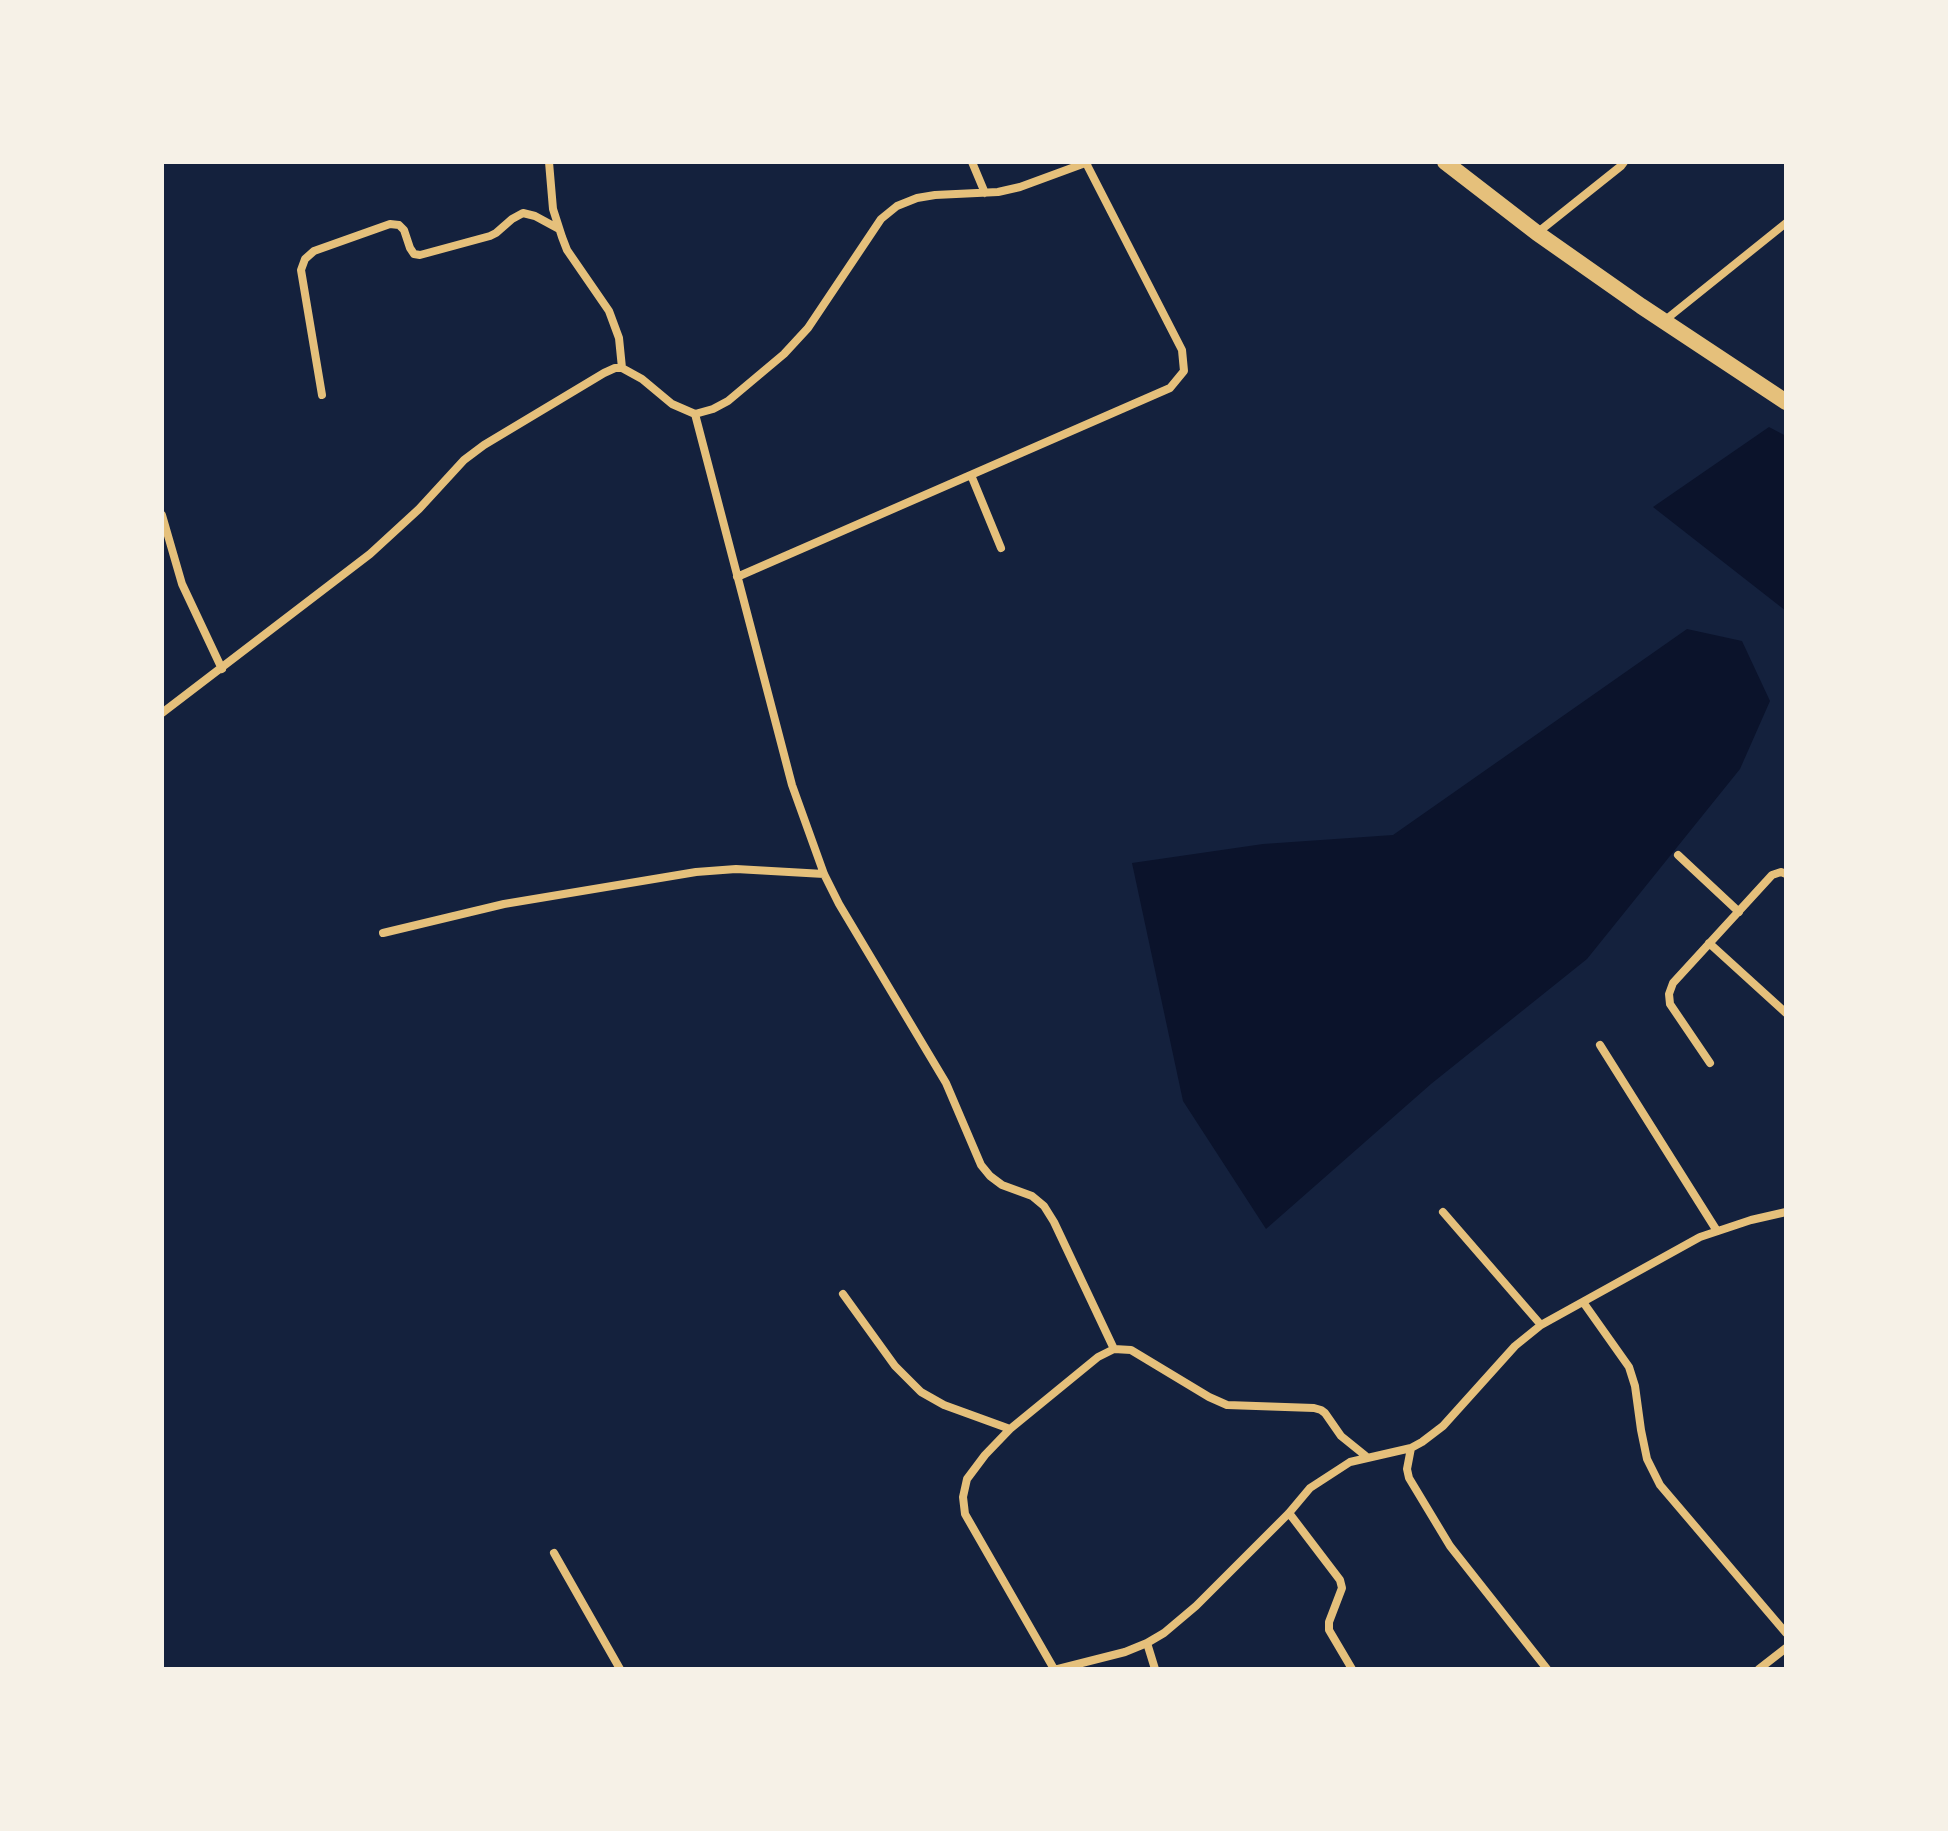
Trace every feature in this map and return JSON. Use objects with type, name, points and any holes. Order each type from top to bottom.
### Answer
[{"type":"main road","points":[[1445,162],[1537,233],[1786,402]]},
{"type":"street","points":[[549,162],[553,209],[559,229],[567,250],[609,311],[619,338],[622,368]]},
{"type":"street","points":[[972,162],[985,193]]},
{"type":"street","points":[[162,713],[378,547],[464,460],[604,373],[622,368],[642,379],[672,404],[695,414],[713,409],[728,401],[784,354],[808,328],[881,219],[897,206],[935,195],[998,192],[1020,187],[1070,165],[1087,162],[1182,350],[1184,371],[1170,388],[737,577]]},
{"type":"street","points":[[1537,233],[1624,162]]},
{"type":"street","points":[[322,395],[301,270],[305,259],[314,251],[390,224],[399,225],[404,230],[410,248],[414,254],[420,255],[490,236],[523,213],[559,229]]},
{"type":"street","points":[[1664,321],[1786,223]]},
{"type":"street","points":[[695,414],[792,785],[824,874],[946,1083],[981,1165],[1002,1185],[1032,1196],[1044,1206],[1114,1349]]},
{"type":"street","points":[[971,475],[1001,548]]},
{"type":"street","points":[[162,515],[182,584],[222,669]]},
{"type":"street","points":[[1678,855],[1739,912]]},
{"type":"street","points":[[383,933],[504,904],[672,875],[736,869],[824,874]]},
{"type":"street","points":[[1710,1063],[1670,1004],[1669,994],[1673,983],[1772,875],[1786,874]]},
{"type":"street","points":[[1709,943],[1786,1013]]},
{"type":"street","points":[[1600,1045],[1717,1231]]},
{"type":"street","points":[[1443,1212],[1541,1325]]},
{"type":"street","points":[[1367,1457],[1341,1436],[1321,1410],[1227,1405],[1131,1350],[1114,1349],[1098,1357],[1010,1429],[985,1455],[967,1479],[963,1497],[965,1514],[1056,1669],[1125,1652],[1164,1633],[1196,1606],[1310,1488],[1350,1462],[1411,1448],[1443,1426],[1515,1346],[1541,1325],[1700,1237],[1786,1212]]},
{"type":"street","points":[[843,1294],[895,1366],[921,1392],[944,1405],[1010,1429]]},
{"type":"street","points":[[1583,1302],[1629,1367],[1647,1459],[1660,1485],[1785,1630]]},
{"type":"street","points":[[1411,1448],[1407,1469],[1409,1478],[1450,1546],[1546,1669]]},
{"type":"street","points":[[1289,1513],[1340,1580],[1342,1588],[1329,1630],[1352,1669]]},
{"type":"street","points":[[554,1553],[617,1668]]},
{"type":"street","points":[[1147,1643],[1155,1669]]},
{"type":"street","points":[[1759,1669],[1786,1648]]},
{"type":"water","points":[[1769,427],[1786,436],[1786,611],[1653,507]]},
{"type":"water","points":[[1687,629],[1742,641],[1770,701],[1740,769],[1587,959],[1431,1084],[1266,1229],[1183,1101],[1132,863],[1263,844],[1393,835]]}]
